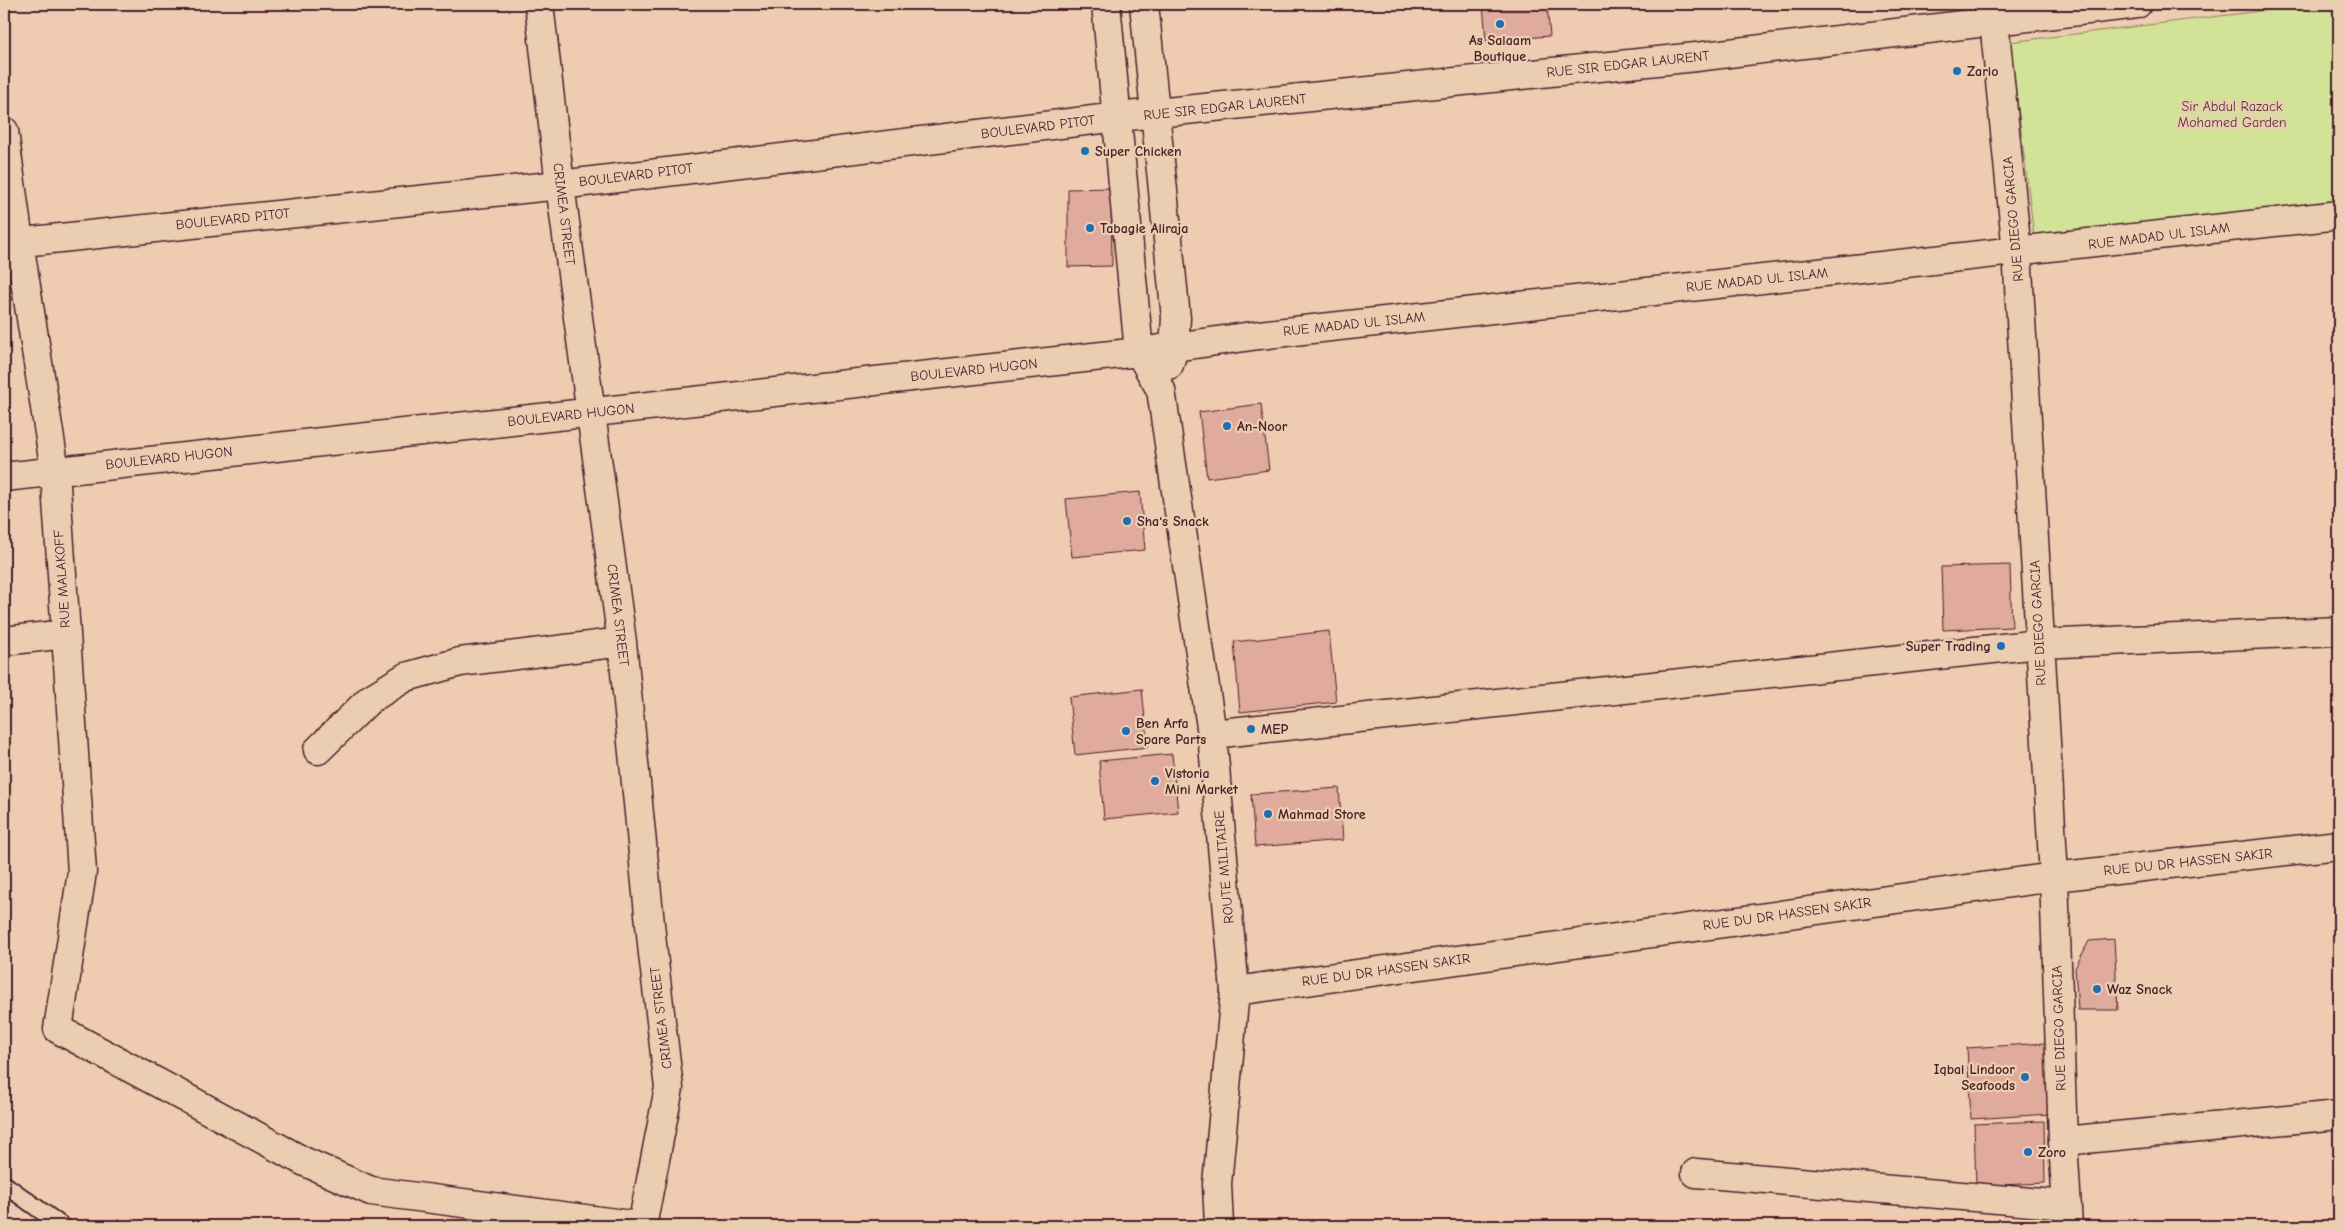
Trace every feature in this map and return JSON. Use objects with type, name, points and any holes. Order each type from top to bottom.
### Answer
[{"type":"street","name":"CRIMEA STREET","points":[[539,4],[560,184],[622,642],[653,954],[669,1088],[641,1226]]},
{"type":"street","points":[[1106,4],[1139,352]]},
{"type":"street","name":"ROUTE MILITAIRE","points":[[1144,4],[1157,114],[1176,318],[1174,348],[1161,390]]},
{"type":"street","name":"RUE SIR EDGAR LAURENT","points":[[1118,117],[1686,58],[1994,12],[2137,4]]},
{"type":"street","name":"RUE DIEGO GARCIA","points":[[1994,12],[2017,252],[2054,877],[2062,1141],[2067,1216]]},
{"type":"street","name":"BOULEVARD PITOT","points":[[11,243],[560,184],[1118,117]]},
{"type":"street","name":"RUE MALAKOFF","points":[[4,131],[11,243],[54,471],[82,872],[58,1029],[303,1161],[371,1191],[641,1226]]},
{"type":"street","name":"RUE MADAD UL ISLAM","points":[[1139,352],[1259,335],[2339,215]]},
{"type":"street","name":"ROUTE MILITAIRE","points":[[1139,352],[1161,390],[1212,734],[1235,991],[1218,1184],[1219,1226]]},
{"type":"street","name":"BOULEVARD HUGON","points":[[4,477],[1139,352]]},
{"type":"street","points":[[1212,734],[2039,644],[2339,631]]},
{"type":"street","points":[[4,641],[66,634]]},
{"type":"street","points":[[318,750],[370,699],[406,677],[460,662],[622,642]]},
{"type":"street","name":"RUE DU DR HASSEN SAKIR","points":[[1235,991],[2054,877],[2339,845]]},
{"type":"street","points":[[2062,1141],[2339,1115]]},
{"type":"street","points":[[1696,1173],[2067,1216]]},
{"type":"lane","points":[[4,1184],[62,1226]]},
{"type":"green space","name":"Sir Abdul Razack Mohamed Garden","points":[[2317,4],[2339,4],[2339,201],[2034,236],[2010,42]]},
{"type":"building","points":[[1483,4],[1547,4],[1550,36],[1486,41]]},
{"type":"building","name":"Tabagie Aliraja","points":[[1111,188],[1112,266],[1068,267],[1068,189]]},
{"type":"building","points":[[1261,404],[1269,470],[1207,478],[1199,412]]},
{"type":"building","points":[[1140,492],[1145,550],[1072,557],[1066,499]]},
{"type":"building","points":[[2010,565],[2012,627],[1943,630],[1941,567]]},
{"type":"building","points":[[1329,631],[1336,702],[1240,712],[1234,642]]},
{"type":"building","points":[[1142,689],[1148,747],[1075,755],[1069,697]]},
{"type":"building","points":[[1172,754],[1178,812],[1104,819],[1099,761]]},
{"type":"building","points":[[1339,788],[1343,840],[1255,847],[1251,794]]},
{"type":"building","name":"Waz Snack","points":[[2114,939],[2118,1010],[2078,1010],[2075,968],[2089,941]]},
{"type":"building","points":[[2046,1043],[2050,1114],[1971,1119],[1967,1048]]},
{"type":"building","points":[[2044,1121],[2045,1183],[1976,1186],[1974,1124]]},
{"type":"building","points":[[1733,1221],[1740,1226],[1730,1226]]},
{"type":"place","name":"As Salaam Boutique","points":[[1500,24]]},
{"type":"place","name":"Zario","points":[[1957,71]]},
{"type":"place","name":"Super Chicken","points":[[1085,151]]},
{"type":"place","name":"Tabagie Aliraja","points":[[1090,228]]},
{"type":"place","name":"An-Noor","points":[[1227,426]]},
{"type":"place","name":"Sha's Snack","points":[[1127,521]]},
{"type":"place","name":"Super Trading","points":[[2001,646]]},
{"type":"place","name":"MEP","points":[[1251,729]]},
{"type":"place","name":"Ben Arfa Spare Parts","points":[[1126,731]]},
{"type":"place","name":"Vistoria Mini Market","points":[[1155,781]]},
{"type":"place","name":"Mahmad Store","points":[[1268,814]]},
{"type":"place","name":"Waz Snack","points":[[2097,989]]},
{"type":"place","name":"Iqbal Lindoor Seafoods","points":[[2025,1077]]},
{"type":"place","name":"Zoro","points":[[2028,1152]]}]
